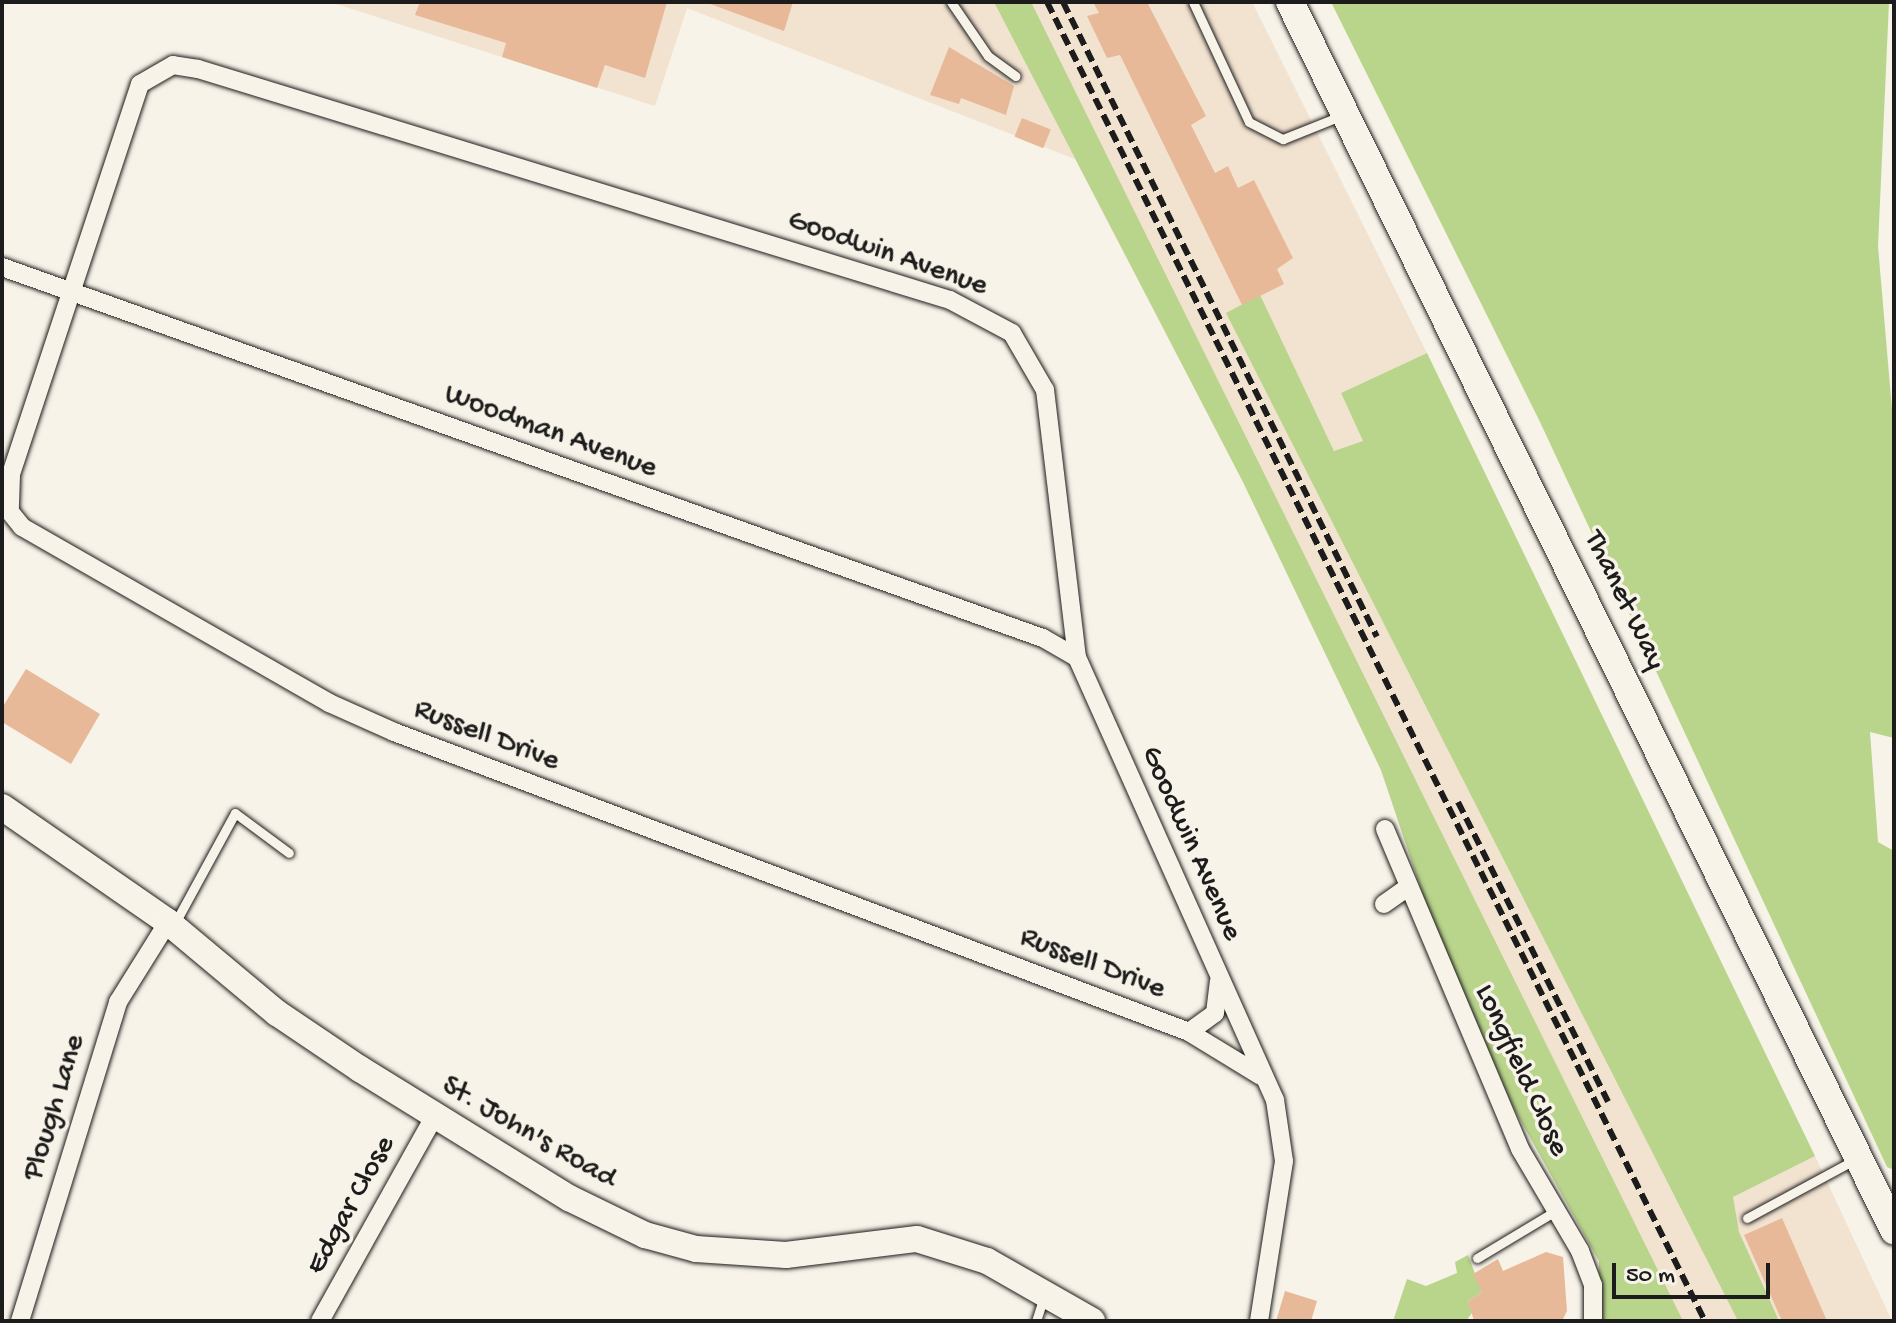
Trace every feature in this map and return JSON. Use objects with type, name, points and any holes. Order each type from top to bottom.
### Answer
[{"type":"main road","name":"Thanet Way","points":[[1290,2],[1859,1158],[1890,1213]]},
{"type":"main road","name":"St. John's Road","points":[[2,807],[171,924],[277,1013],[434,1117],[569,1198],[645,1235],[696,1249],[786,1255],[917,1239],[987,1261],[1092,1321]]},
{"type":"street","name":"Goodwin Avenue","points":[[73,292],[129,109],[140,84],[173,65],[950,300],[1012,333],[1045,390],[1077,658],[1261,1076],[1275,1100],[1284,1161],[1259,1321]]},
{"type":"street","name":"Woodman Avenue","points":[[2,267],[1043,638],[1077,658]]},
{"type":"street","name":"Russell Drive","points":[[73,292],[11,475],[10,512],[45,543],[329,703],[394,732],[1189,1032],[1261,1076]]},
{"type":"street","name":"Longfield Close","points":[[1385,829],[1407,888],[1520,1149],[1558,1209],[1593,1285],[1593,1321]]},
{"type":"street","points":[[1384,904],[1407,888]]},
{"type":"street","name":"Plough Lane","points":[[20,1321],[118,1002],[171,924]]},
{"type":"street","name":"Russell Drive","points":[[1189,1032],[1215,1013],[1219,981]]},
{"type":"street","name":"Edgar Close","points":[[320,1321],[434,1117]]},
{"type":"lane","points":[[951,2],[988,56],[1016,76]]},
{"type":"lane","points":[[1193,2],[1249,122],[1283,139],[1346,113]]},
{"type":"lane","points":[[171,924],[235,813],[289,853]]},
{"type":"lane","points":[[1747,1218],[1859,1158]]},
{"type":"lane","points":[[1477,1258],[1558,1209]]},
{"type":"lane","points":[[1036,1321],[1045,1294]]},
{"type":"shaded area","points":[[330,2],[1252,2],[1427,353],[1341,393],[1363,441],[1334,451],[1260,296],[1227,313],[1733,1196],[1815,1156],[1892,1321],[1598,1321],[1599,1261],[1513,1107],[1426,904],[1381,770],[1243,482],[1075,159],[687,8],[655,106]]},
{"type":"green space","points":[[994,2],[1031,2],[1683,1321],[1598,1321],[1599,1261],[1513,1107],[1426,904],[1381,770],[1243,482]]},
{"type":"green space","points":[[1331,2],[1889,2],[1878,246],[1894,433],[1894,738],[1870,732],[1878,842],[1894,851],[1894,1170],[1887,1167],[1540,422]]},
{"type":"green space","points":[[1260,295],[1334,451],[1363,441],[1341,393],[1427,353],[1815,1156],[1733,1197],[1739,1232],[1779,1321],[1738,1321],[1226,313]]},
{"type":"green space","points":[[1468,1255],[1482,1292],[1468,1301],[1472,1313],[1466,1321],[1393,1321],[1407,1279],[1426,1286],[1457,1273],[1455,1262]]},
{"type":"building","points":[[420,2],[667,2],[645,78],[605,65],[597,88],[502,57],[506,43],[415,15]]},
{"type":"building","points":[[705,2],[793,2],[784,31]]},
{"type":"building","points":[[1093,2],[1147,2],[1206,116],[1191,125],[1215,173],[1228,166],[1238,188],[1254,180],[1293,258],[1277,269],[1284,284],[1242,305],[1120,55],[1107,58],[1087,16],[1099,13]]},
{"type":"building","points":[[949,47],[1014,86],[1006,115],[961,98],[959,104],[930,95]]},
{"type":"building","points":[[1022,118],[1051,130],[1043,148],[1015,137]]},
{"type":"building","points":[[26,669],[100,714],[71,764],[2,722],[2,708]]},
{"type":"building","points":[[1782,1218],[1827,1321],[1782,1321],[1744,1235]]},
{"type":"building","points":[[1546,1252],[1563,1257],[1567,1311],[1562,1321],[1474,1321],[1468,1301],[1482,1292],[1473,1274],[1498,1259],[1503,1271]]},
{"type":"building","points":[[1285,1291],[1317,1301],[1311,1321],[1276,1321]]},
{"type":"railway","points":[[1047,2],[1705,1321]]},
{"type":"railway","points":[[1063,2],[1377,637]]},
{"type":"railway","points":[[1458,802],[1608,1102]]}]
